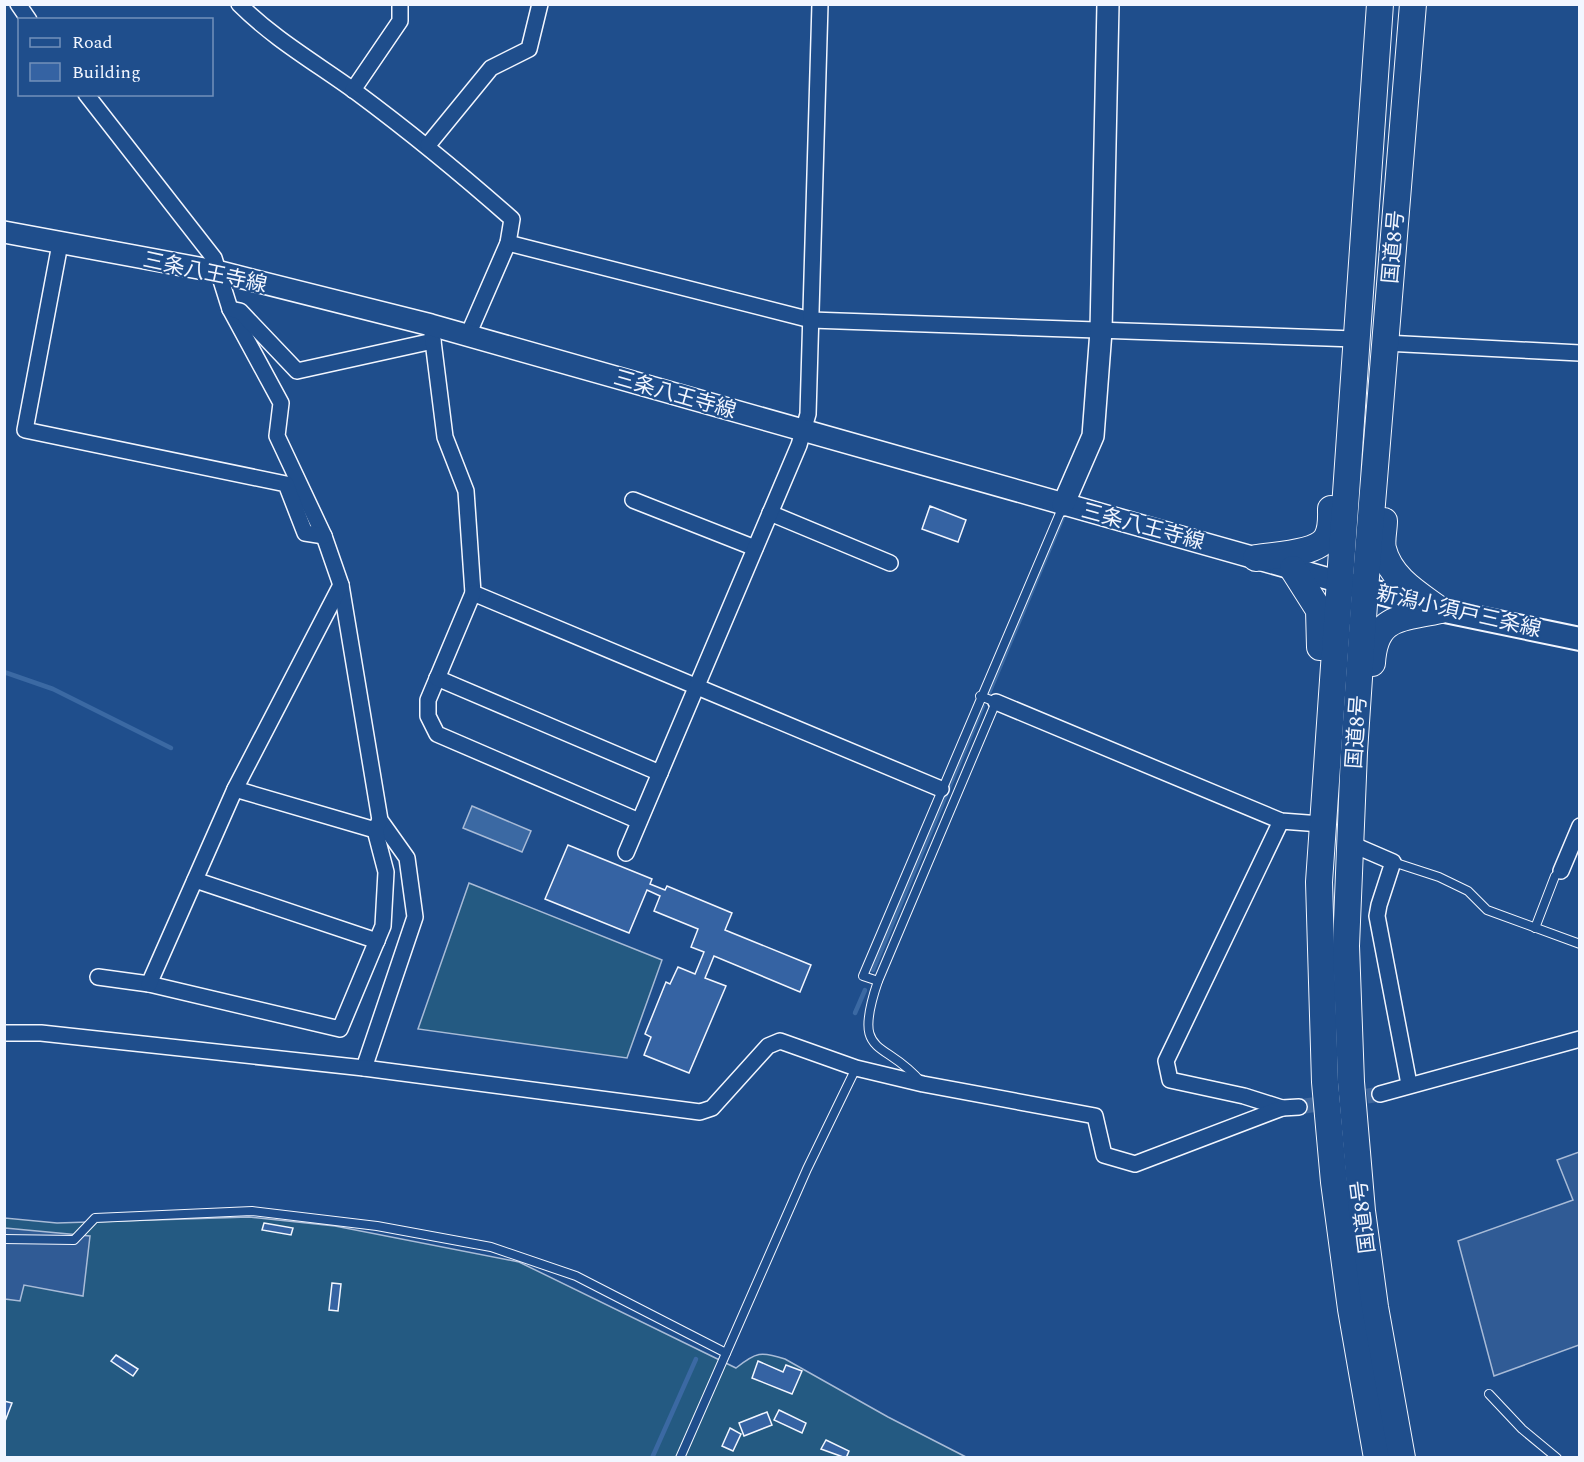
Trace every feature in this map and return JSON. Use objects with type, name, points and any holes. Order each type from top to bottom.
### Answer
[{"type":"highway","name":"国道8号","points":[[1377,1458],[1351,1309],[1334,1182],[1325,1082],[1319,882],[1354,339],[1380,4]]},
{"type":"highway","name":"国道8号","points":[[1402,1458],[1369,1267],[1358,1172],[1351,1082],[1346,946],[1349,843],[1365,589],[1413,4]]},
{"type":"highway","points":[[1256,558],[1299,552],[1327,538],[1330,528],[1335,457],[1351,408]]},
{"type":"highway","points":[[1377,445],[1385,473],[1383,548],[1392,569],[1403,582],[1440,610]]},
{"type":"highway","points":[[1293,569],[1319,610],[1322,623],[1318,694],[1329,713]]},
{"type":"highway","points":[[1354,752],[1367,730],[1373,644],[1376,637],[1393,622],[1440,610]]},
{"type":"main road","points":[[1063,505],[1093,436],[1101,331],[1108,4]]},
{"type":"main road","name":"三条八王寺線","points":[[4,232],[220,272],[432,333],[468,334],[1340,582]]},
{"type":"main road","name":"新潟小須戸三条線","points":[[1340,582],[1440,610],[1580,639]]},
{"type":"street","points":[[18,4],[28,18]]},
{"type":"street","points":[[239,4],[262,28],[428,145],[512,219],[508,243],[468,334]]},
{"type":"street","points":[[353,90],[400,21],[400,4]]},
{"type":"street","points":[[428,145],[491,68],[529,49],[540,4]]},
{"type":"street","points":[[626,853],[770,513],[804,430],[808,414],[820,4]]},
{"type":"street","points":[[88,96],[214,258],[230,309],[281,403],[277,436],[324,536],[341,585],[386,872],[383,926],[340,1029],[149,984],[98,977]]},
{"type":"street","points":[[508,243],[811,320],[1354,339]]},
{"type":"street","points":[[60,244],[25,430],[286,484],[305,533],[324,536]]},
{"type":"street","points":[[230,309],[240,311],[297,370],[432,333],[445,437],[466,490],[473,593],[428,700],[428,716],[437,734],[639,821]]},
{"type":"street","points":[[1385,343],[1580,352]]},
{"type":"street","points":[[633,500],[755,548]]},
{"type":"street","points":[[770,513],[890,562]]},
{"type":"street","points":[[149,984],[235,789],[341,585]]},
{"type":"street","points":[[473,593],[941,789]]},
{"type":"street","points":[[437,678],[660,772]]},
{"type":"street","points":[[996,702],[1281,821],[1321,824]]},
{"type":"street","points":[[235,789],[378,825],[407,858],[415,917],[364,1068]]},
{"type":"street","points":[[1281,821],[1166,1061],[1170,1080],[1244,1096],[1282,1108]]},
{"type":"street","points":[[1561,871],[1580,826]]},
{"type":"street","points":[[1349,843],[1394,862],[1378,905],[1377,915],[1409,1084]]},
{"type":"street","points":[[195,880],[376,941]]},
{"type":"street","points":[[4,1032],[41,1033],[364,1068],[700,1112],[712,1108],[768,1046],[780,1041],[856,1068],[923,1084],[1095,1116],[1104,1155],[1135,1164],[1282,1108],[1299,1107]]},
{"type":"street","points":[[1380,1094],[1409,1084],[1580,1039]]},
{"type":"lane","points":[[878,981],[863,976],[1063,505]]},
{"type":"lane","points":[[923,1084],[912,1070],[876,1047],[870,1039],[869,1019],[878,981],[996,702],[980,696]]},
{"type":"lane","points":[[1394,862],[1468,891],[1487,910],[1580,944]]},
{"type":"lane","points":[[1534,928],[1555,876],[1561,871]]},
{"type":"lane","points":[[680,1458],[856,1068]]},
{"type":"lane","points":[[4,1239],[74,1240],[95,1218],[252,1211],[377,1226],[491,1247],[576,1276],[726,1353]]},
{"type":"lane","points":[[1489,1394],[1522,1429],[1557,1458]]},
{"type":"shaded area","points":[[472,806],[531,831],[522,852],[463,828]]},
{"type":"shaded area","points":[[469,883],[662,960],[627,1058],[418,1029]]},
{"type":"shaded area","points":[[1579,1152],[1579,1345],[1494,1376],[1458,1241],[1573,1200],[1557,1160]]},
{"type":"shaded area","points":[[249,1217],[335,1226],[519,1262],[736,1368],[759,1354],[785,1359],[888,1417],[966,1457],[5,1458],[5,1218],[57,1223]]},
{"type":"shaded area","points":[[5,1228],[90,1236],[83,1296],[24,1285],[20,1301],[5,1299]]},
{"type":"building","points":[[930,506],[966,520],[958,542],[922,529]]},
{"type":"building","points":[[568,845],[652,879],[650,884],[665,890],[667,886],[732,913],[725,930],[811,965],[800,992],[714,956],[705,978],[726,986],[689,1073],[644,1055],[651,1037],[645,1034],[666,982],[670,984],[678,967],[695,974],[704,952],[691,947],[698,929],[654,911],[660,896],[647,890],[629,933],[545,899]]},
{"type":"building","points":[[264,1223],[293,1228],[291,1235],[262,1230]]},
{"type":"building","points":[[332,1283],[341,1284],[338,1311],[329,1310]]},
{"type":"building","points":[[116,1355],[138,1369],[133,1376],[111,1361]]},
{"type":"building","points":[[758,1361],[783,1372],[786,1365],[802,1371],[792,1394],[752,1378]]},
{"type":"building","points":[[4,1401],[12,1403],[4,1424]]},
{"type":"building","points":[[779,1410],[806,1423],[802,1433],[774,1420]]},
{"type":"building","points":[[767,1412],[772,1425],[744,1436],[739,1423]]},
{"type":"building","points":[[730,1428],[741,1434],[733,1451],[722,1446]]},
{"type":"building","points":[[826,1440],[849,1451],[846,1458],[821,1449]]},
{"type":"waterway","points":[[989,693],[1063,517]]},
{"type":"waterway","points":[[4,672],[53,689],[171,748]]},
{"type":"waterway","points":[[873,970],[983,706]]},
{"type":"waterway","points":[[855,1013],[865,990]]},
{"type":"waterway","points":[[652,1458],[696,1359]]},
{"type":"tunnel","points":[[1299,1107],[1380,1094]]}]
